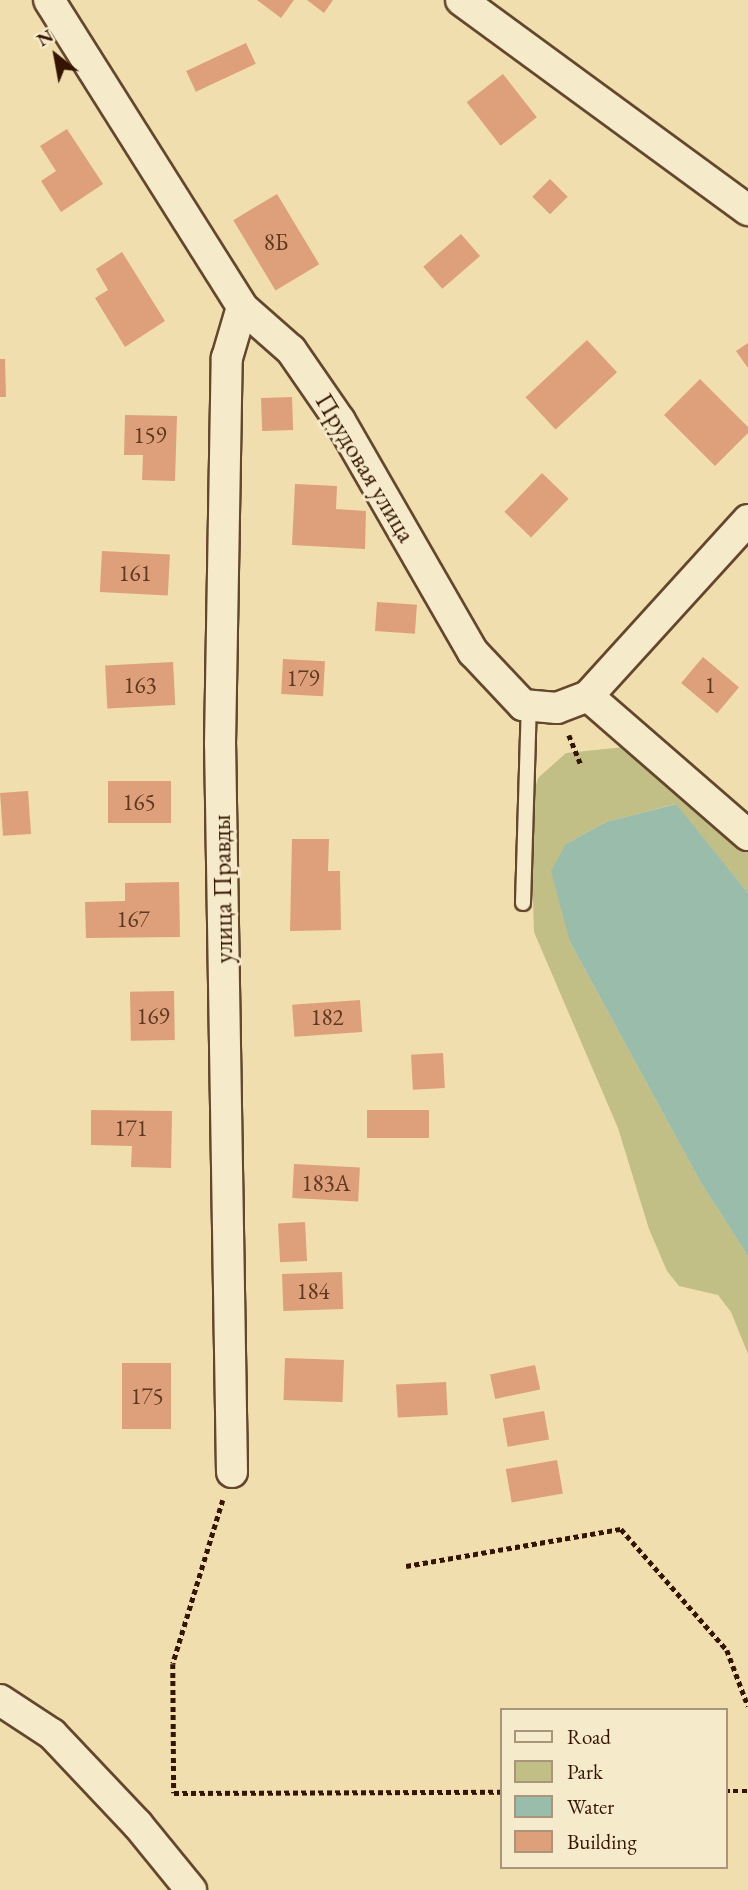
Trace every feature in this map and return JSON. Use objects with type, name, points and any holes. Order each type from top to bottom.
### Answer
[{"type":"street","name":"Прудовая улица","points":[[49,0],[242,307],[291,350],[340,421],[473,652],[529,706]]},
{"type":"street","points":[[461,0],[748,210]]},
{"type":"street","name":"улица Правды","points":[[232,1472],[220,744],[227,358],[242,307]]},
{"type":"street","points":[[529,706],[557,708],[588,696],[748,520]]},
{"type":"street","points":[[588,696],[748,835]]},
{"type":"street","points":[[0,1700],[52,1734],[138,1825],[191,1890]]},
{"type":"lane","points":[[523,903],[529,706]]},
{"type":"path","points":[[232,1472],[173,1664],[174,1793],[500,1792]]},
{"type":"path","points":[[406,1566],[621,1529],[727,1650],[748,1706]]},
{"type":"path","points":[[727,1791],[748,1791]]},
{"type":"green space","points":[[625,747],[748,842],[748,893],[675,804],[606,822],[566,844],[570,942],[701,1183],[748,1256],[748,1354],[731,1312],[718,1295],[679,1286],[667,1271],[649,1229],[618,1128],[534,932],[530,805],[538,778],[566,753]]},
{"type":"water","points":[[676,804],[748,893],[748,1256],[701,1183],[570,942],[551,871],[566,844],[606,822]]},
{"type":"building","points":[[257,0],[294,0],[281,18]]},
{"type":"building","points":[[307,0],[333,0],[324,13]]},
{"type":"building","points":[[246,43],[256,64],[196,92],[186,71]]},
{"type":"building","points":[[503,74],[537,117],[501,146],[467,102]]},
{"type":"building","points":[[67,129],[103,184],[61,212],[41,181],[56,171],[40,146]]},
{"type":"building","points":[[550,179],[568,197],[550,214],[532,197]]},
{"type":"building","points":[[277,194],[319,264],[276,291],[233,220]]},
{"type":"building","points":[[461,234],[480,256],[442,289],[423,267]]},
{"type":"building","points":[[122,252],[165,321],[125,347],[95,298],[108,290],[96,269]]},
{"type":"building","points":[[587,340],[617,372],[556,429],[526,397]]},
{"type":"building","points":[[748,343],[748,368],[736,351]]},
{"type":"building","points":[[0,359],[5,359],[6,397],[0,397]]},
{"type":"building","points":[[700,379],[748,427],[748,433],[715,466],[664,415]]},
{"type":"building","points":[[292,397],[293,430],[262,431],[261,398]]},
{"type":"building","points":[[125,415],[177,416],[175,481],[142,480],[143,455],[124,455]]},
{"type":"building","points":[[542,473],[569,499],[531,538],[504,512]]},
{"type":"building","points":[[295,484],[337,486],[336,509],[366,511],[365,549],[292,545]]},
{"type":"building","points":[[102,551],[170,555],[168,596],[100,592]]},
{"type":"building","points":[[377,602],[417,605],[415,634],[375,631]]},
{"type":"building","points":[[703,657],[739,687],[717,713],[681,683]]},
{"type":"building","points":[[283,659],[325,661],[323,696],[281,694]]},
{"type":"building","points":[[173,662],[175,705],[107,708],[105,666]]},
{"type":"building","points":[[108,781],[171,781],[171,823],[108,823]]},
{"type":"building","points":[[28,791],[31,834],[3,836],[0,793]]},
{"type":"building","points":[[292,839],[329,839],[328,871],[340,871],[341,930],[290,931]]},
{"type":"building","points":[[179,882],[180,937],[86,938],[85,902],[125,901],[125,883]]},
{"type":"building","points":[[174,991],[175,1040],[131,1041],[130,992]]},
{"type":"building","points":[[360,1000],[362,1032],[294,1037],[292,1005]]},
{"type":"building","points":[[443,1053],[445,1088],[413,1090],[411,1055]]},
{"type":"building","points":[[91,1110],[172,1111],[171,1168],[131,1167],[132,1146],[91,1145]]},
{"type":"building","points":[[367,1110],[429,1110],[429,1138],[367,1138]]},
{"type":"building","points":[[294,1164],[360,1167],[358,1201],[292,1198]]},
{"type":"building","points":[[305,1222],[307,1261],[280,1262],[278,1223]]},
{"type":"building","points":[[342,1272],[343,1309],[283,1311],[282,1274]]},
{"type":"building","points":[[285,1358],[344,1360],[342,1402],[284,1400]]},
{"type":"building","points":[[122,1363],[171,1363],[171,1429],[122,1429]]},
{"type":"building","points":[[535,1365],[540,1389],[495,1399],[490,1375]]},
{"type":"building","points":[[446,1382],[448,1415],[398,1418],[396,1385]]},
{"type":"building","points":[[544,1411],[549,1440],[508,1447],[503,1418]]},
{"type":"building","points":[[557,1460],[563,1493],[512,1503],[506,1469]]}]
